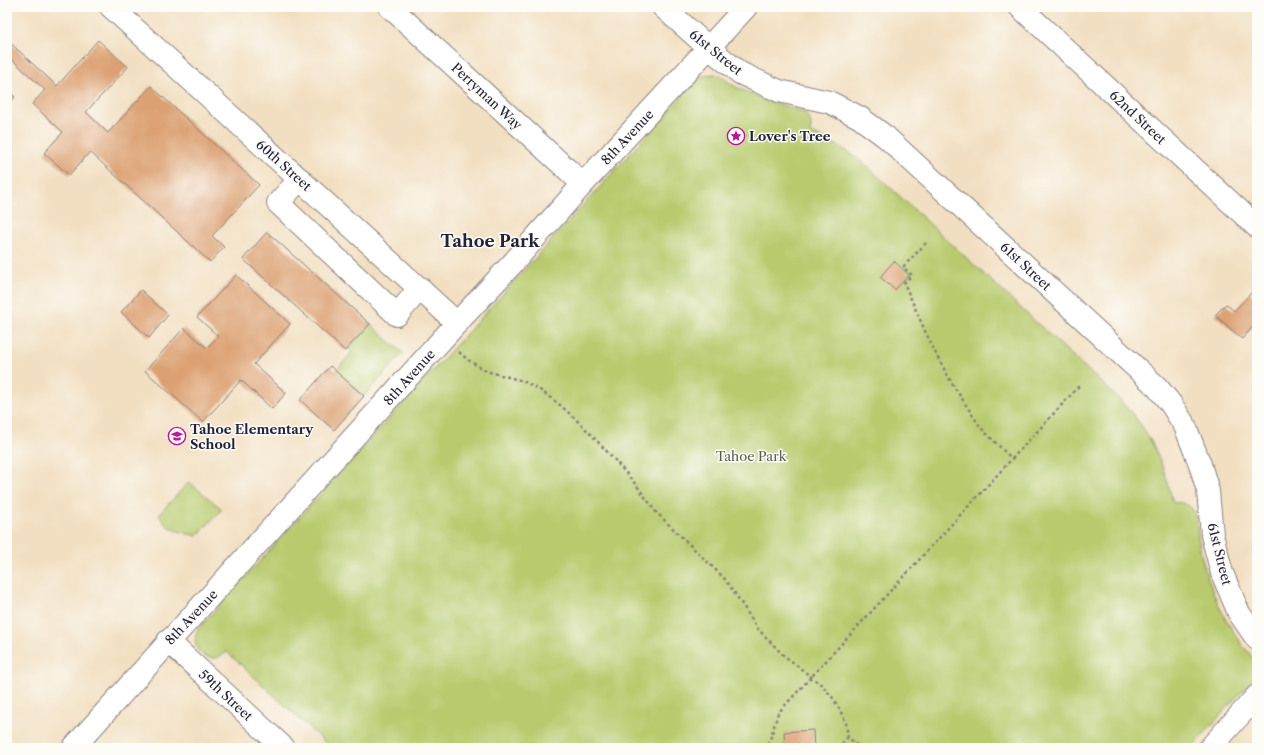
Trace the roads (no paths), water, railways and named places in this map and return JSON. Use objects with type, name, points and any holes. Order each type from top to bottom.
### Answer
[{"type":"street","name":"60th Street","points":[[111,7],[457,322]]},
{"type":"street","name":"Perryman Way","points":[[390,7],[583,184]]},
{"type":"street","name":"61st Street","points":[[663,7],[740,73],[779,91],[828,102],[859,117],[886,136],[1157,387],[1171,404],[1185,426],[1200,464],[1208,491],[1212,535],[1222,573],[1239,613],[1257,638]]},
{"type":"street","name":"8th Avenue","points":[[73,748],[457,322],[512,264],[583,184],[746,7]]},
{"type":"street","name":"62nd Street","points":[[1020,7],[1257,227]]},
{"type":"street","points":[[300,179],[278,203],[397,315],[420,288]]},
{"type":"street","name":"59th Street","points":[[168,641],[284,748]]},
{"type":"street","points":[[1210,748],[1257,696]]},
{"type":"place","name":"Lover's Tree","points":[[736,136]]},
{"type":"place","name":"Tahoe Elementary School","points":[[177,436]]},
{"type":"district","name":"Tahoe Park","points":[[490,241]]}]
